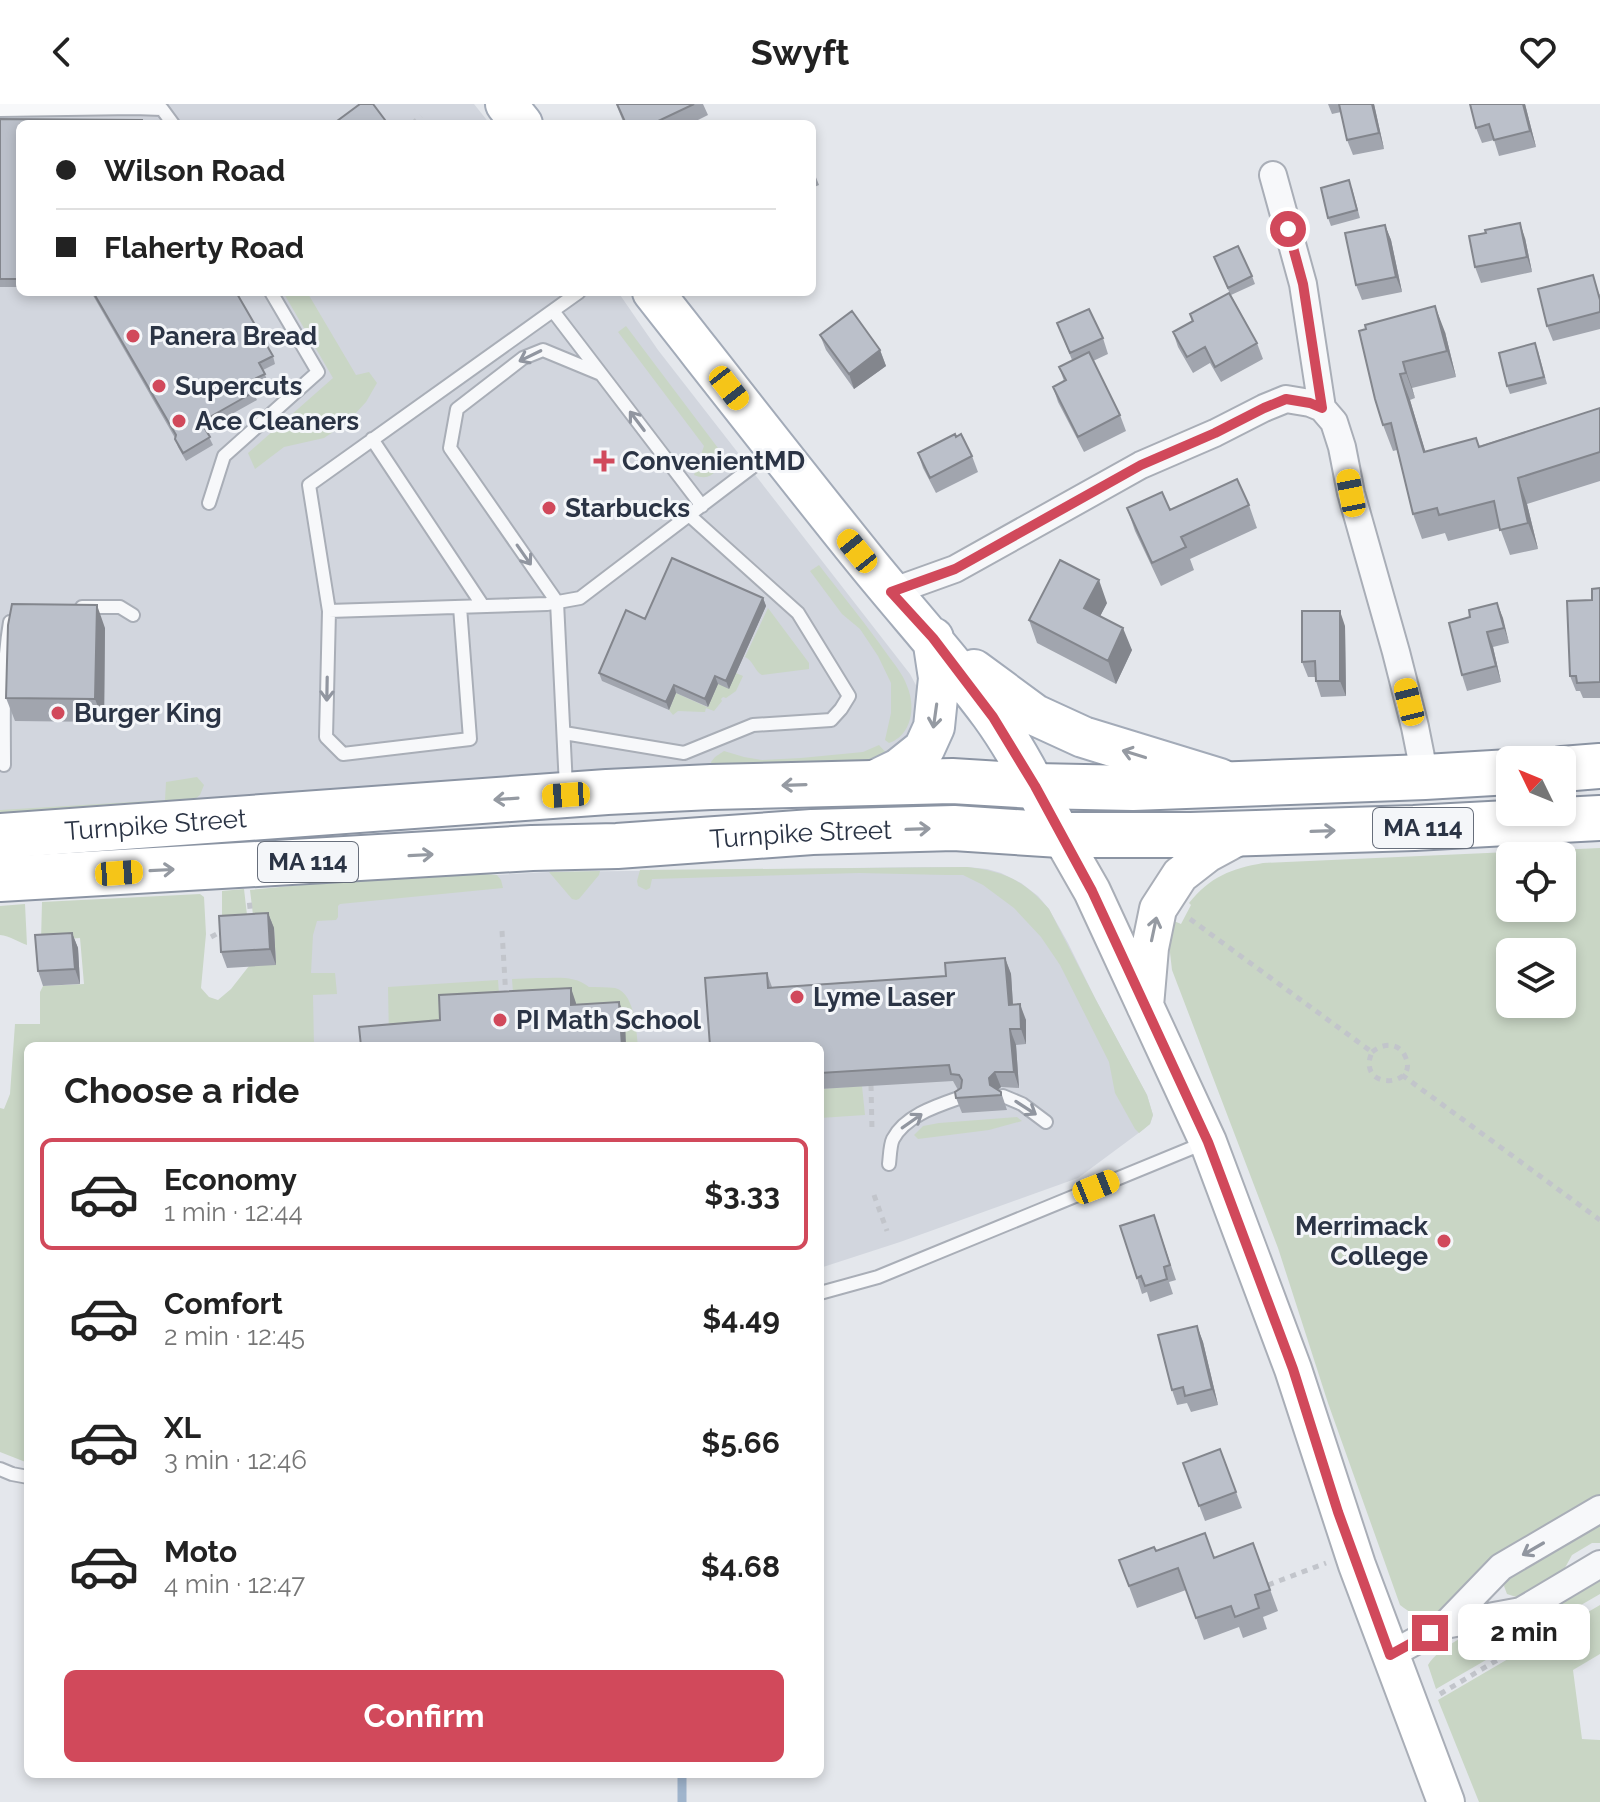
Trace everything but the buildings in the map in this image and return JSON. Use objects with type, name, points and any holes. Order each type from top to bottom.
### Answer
[{"type":"highway","points":[[1576,768],[1600,766]]},
{"type":"highway","name":"Turnpike Street","points":[[0,836],[711,787],[952,781],[1133,788],[1496,773]]},
{"type":"highway","name":"Turnpike Street","points":[[0,879],[532,848],[617,846],[812,832],[954,828],[1060,835],[1245,834],[1600,818]]},
{"type":"main road","points":[[506,104],[519,120]]},
{"type":"main road","points":[[656,296],[891,592],[933,638],[993,717],[1092,891],[1208,1142],[1293,1369],[1354,1559],[1446,1802]]},
{"type":"main road","points":[[872,782],[899,769],[924,749],[934,727],[939,678],[933,638]]},
{"type":"main road","points":[[933,638],[1035,715],[1105,745],[1235,784]]},
{"type":"main road","points":[[1145,1006],[1150,948],[1158,909],[1180,875],[1207,854],[1245,834]]},
{"type":"street","points":[[1273,175],[1303,284],[1322,408]]},
{"type":"street","points":[[891,592],[955,569],[1141,465],[1264,408],[1286,399],[1310,403],[1322,408],[1334,422],[1342,447],[1351,493],[1404,682],[1425,777]]},
{"type":"street","points":[[1390,1655],[1445,1625],[1501,1567],[1600,1509]]},
{"type":"street","points":[[1445,1625],[1521,1611],[1600,1564]]},
{"type":"lane","points":[[0,110],[162,109],[170,120]]},
{"type":"lane","points":[[209,503],[224,456],[318,372],[273,296]]},
{"type":"lane","points":[[460,607],[470,739],[343,754],[326,737],[329,611],[309,485],[574,296]]},
{"type":"lane","points":[[553,311],[702,506]]},
{"type":"lane","points":[[566,795],[557,602],[450,448],[457,409],[523,358],[543,350],[601,374]]},
{"type":"lane","points":[[372,439],[483,606]]},
{"type":"lane","points":[[329,611],[483,606],[580,598],[777,449]]},
{"type":"lane","points":[[564,733],[684,753],[753,725],[831,720],[849,696],[798,613],[689,515]]},
{"type":"lane","points":[[65,606],[120,607],[133,615]]},
{"type":"lane","points":[[4,765],[7,641],[11,619],[19,611]]},
{"type":"lane","points":[[1003,1096],[1022,1104],[1046,1122]]},
{"type":"lane","points":[[889,1164],[892,1140],[906,1122],[959,1098]]},
{"type":"lane","points":[[824,1292],[891,1272],[1208,1142]]},
{"type":"lane","points":[[0,1469],[24,1476]]},
{"type":"path","points":[[416,120],[421,116]]},
{"type":"path","points":[[238,924],[251,917],[248,886]]},
{"type":"path","points":[[1179,912],[1372,1052]]},
{"type":"path","points":[[211,937],[224,930]]},
{"type":"path","points":[[502,931],[507,1007]]},
{"type":"path","points":[[1385,1044],[1395,1046],[1404,1053],[1406,1070],[1399,1079],[1381,1081],[1370,1066],[1372,1052],[1385,1044]]},
{"type":"path","points":[[1402,1075],[1600,1220]]},
{"type":"path","points":[[871,1085],[872,1135]]},
{"type":"path","points":[[874,1195],[887,1231]]},
{"type":"path","points":[[1268,1585],[1354,1559]]},
{"type":"path","points":[[1436,1697],[1532,1639]]},
{"type":"shaded area","points":[[0,104],[474,104],[487,120],[16,120],[16,296],[621,296],[658,350],[910,674],[920,699],[919,718],[910,738],[889,756],[0,818]]},
{"type":"shaded area","points":[[967,867],[1001,873],[1021,883],[1049,909],[1147,1095],[1153,1115],[1150,1124],[1078,1178],[824,1267],[824,1042],[301,1042],[300,922],[333,882],[549,872]]},
{"type":"green space","points":[[285,296],[309,296],[356,375],[369,372],[377,383],[355,414],[342,415],[336,430],[324,438],[284,447],[255,469],[248,453],[333,378]]},
{"type":"green space","points":[[626,326],[724,456],[709,476],[694,475],[704,446],[618,332]]},
{"type":"green space","points":[[819,565],[898,669],[910,694],[911,711],[907,727],[903,734],[889,743],[885,740],[891,713],[891,683],[860,629],[842,614],[810,571]]},
{"type":"green space","points":[[768,608],[809,663],[809,669],[762,675],[745,657]]},
{"type":"green space","points":[[736,673],[743,676],[736,691],[723,697],[714,711],[706,708],[705,712],[678,711],[673,715],[669,710],[676,693],[707,707],[718,684]]},
{"type":"green space","points":[[879,745],[889,756],[870,762],[712,768],[711,762],[724,751],[762,760],[863,752]]},
{"type":"green space","points":[[197,777],[204,785],[200,795],[191,802],[0,818],[0,810],[165,800],[166,782]]},
{"type":"green space","name":"Merrimack College","points":[[1600,848],[1600,1498],[1482,1567],[1460,1599],[1432,1613],[1411,1613],[1400,1605],[1328,1403],[1278,1248],[1172,970],[1169,944],[1174,921],[1181,924],[1191,905],[1189,903],[1205,886],[1241,868],[1263,863],[1496,853],[1496,922],[1576,922],[1576,849]]},
{"type":"green space","points":[[967,867],[992,871],[1013,879],[1049,909],[1147,1095],[1153,1115],[1150,1124],[1139,1133],[1115,1093],[1109,1062],[1060,965],[1041,937],[1014,908],[983,885],[963,875],[859,873],[652,879],[650,888],[646,890],[638,886],[637,881],[640,870]]},
{"type":"green space","points":[[600,871],[576,900],[549,872]]},
{"type":"green space","points":[[483,874],[497,875],[503,888],[340,904],[336,920],[317,921],[311,973],[335,973],[337,994],[313,995],[314,1042],[24,1042],[24,1461],[0,1452],[0,1108],[4,1109],[10,1094],[15,1024],[40,1024],[40,992],[43,986],[84,984],[80,938],[41,941],[42,902],[200,894],[204,897],[206,934],[201,988],[209,997],[218,1000],[249,966],[276,964],[274,928],[253,915],[250,890]]},
{"type":"green space","points":[[244,889],[247,915],[222,928],[222,891]]},
{"type":"green space","points":[[25,904],[27,945],[0,935],[0,906]]},
{"type":"green space","points":[[512,979],[571,979],[589,987],[622,991],[631,1004],[637,1042],[615,1042],[514,1007]]},
{"type":"green space","points":[[498,980],[500,1008],[446,1035],[389,1040],[388,987]]},
{"type":"green space","points":[[862,1086],[865,1115],[824,1118],[824,1089]]},
{"type":"green space","points":[[1017,1117],[1022,1121],[989,1130],[918,1139],[914,1135],[923,1126],[939,1123]]},
{"type":"green space","points":[[1600,1520],[1600,1543],[1592,1543],[1572,1555],[1561,1575],[1519,1598],[1507,1594],[1504,1586],[1509,1574]]},
{"type":"green space","points":[[1600,1576],[1600,1594],[1436,1689],[1428,1665],[1439,1653],[1506,1615]]},
{"type":"green space","points":[[1600,1605],[1600,1654],[1573,1670],[1582,1739],[1600,1740],[1600,1802],[1479,1802],[1438,1700]]},
{"type":"waterway","points":[[682,1778],[682,1802]]},
{"type":"place","name":"Panera Bread","points":[[133,336]]},
{"type":"place","name":"Supercuts","points":[[159,386]]},
{"type":"place","name":"Ace Cleaners","points":[[179,421]]},
{"type":"place","name":"ConvenientMD","points":[[604,461]]},
{"type":"place","name":"Starbucks","points":[[549,508]]},
{"type":"place","name":"Burger King","points":[[58,713]]},
{"type":"place","name":"Lyme Laser","points":[[797,997]]},
{"type":"place","name":"PI Math School","points":[[500,1020]]},
{"type":"place","name":"Merrimack College","points":[[1444,1241]]},
{"type":"route","points":[[1288,229],[1303,284],[1322,408],[1286,399],[1264,408],[1141,465],[955,569],[891,592],[933,638],[993,717],[1092,891],[1208,1142],[1293,1369],[1338,1512],[1390,1655],[1430,1633]]}]
